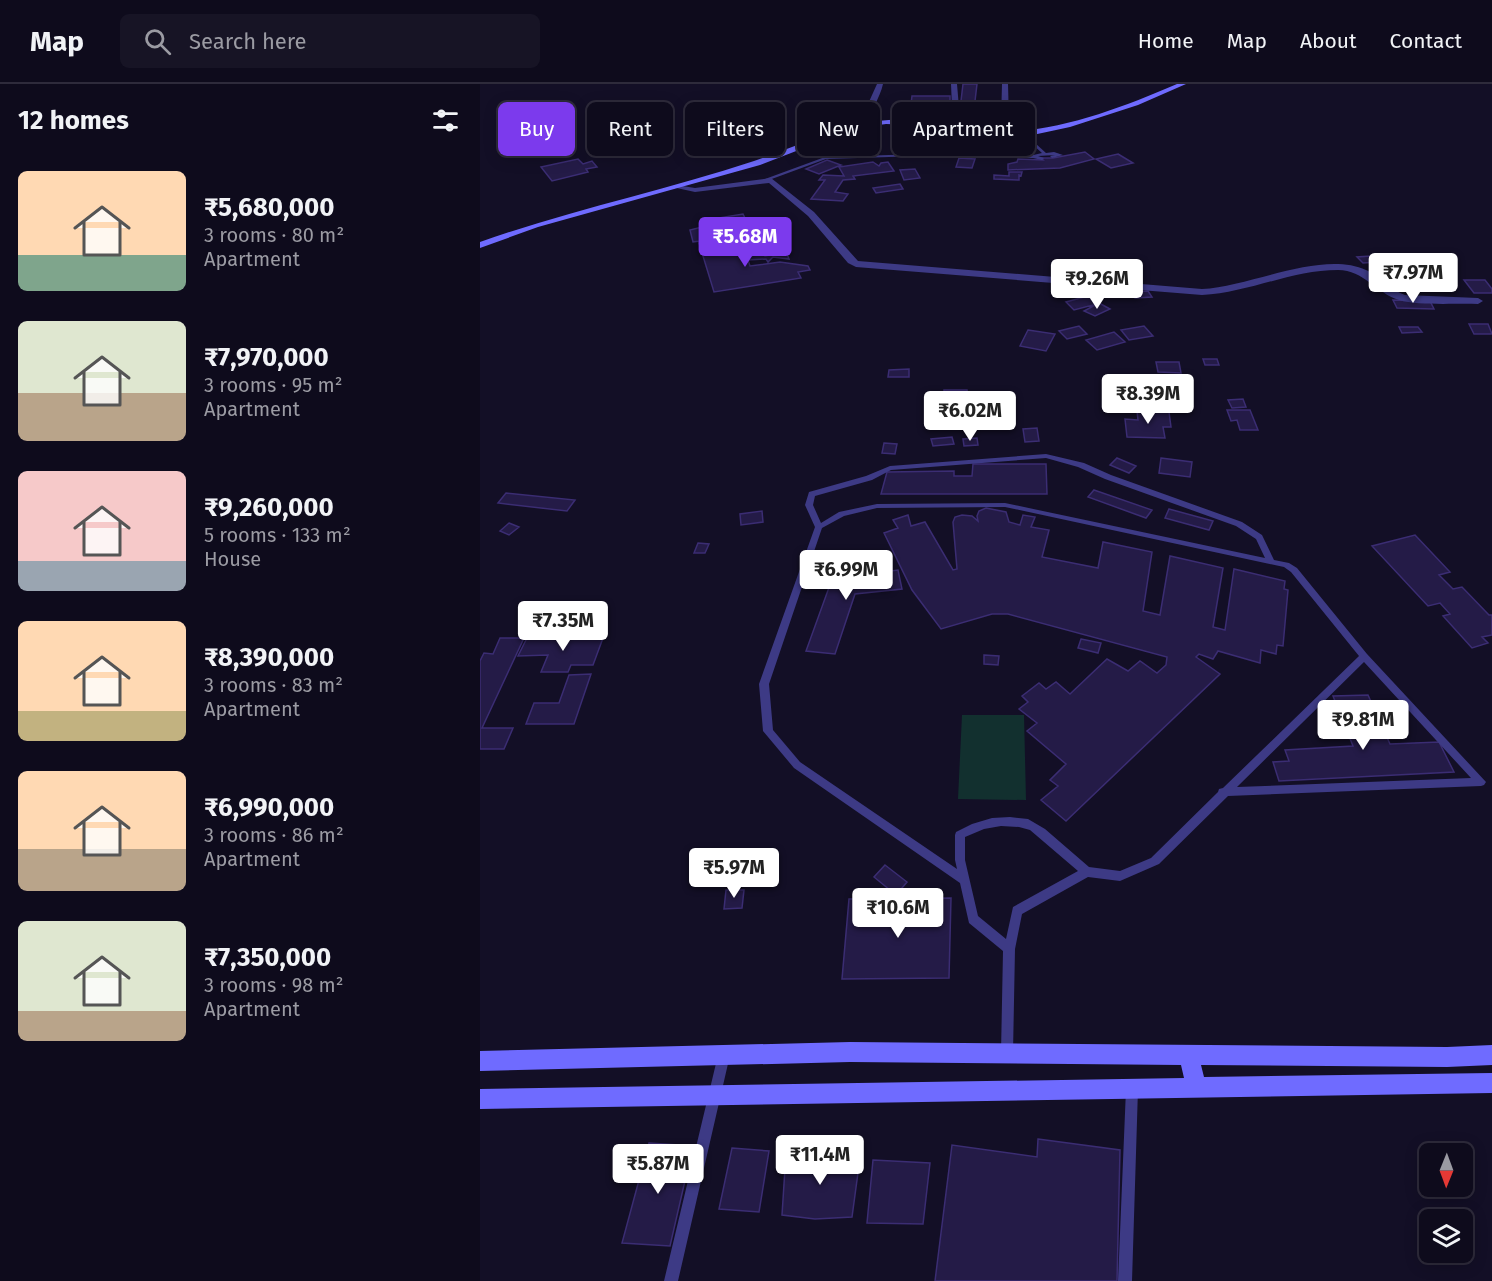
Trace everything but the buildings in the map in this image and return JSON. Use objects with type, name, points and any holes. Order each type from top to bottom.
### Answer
[{"type":"main road","points":[[1035,132],[1067,125],[1136,104],[1183,84]]},
{"type":"main road","points":[[480,245],[536,225],[757,163],[797,148]]},
{"type":"main road","points":[[480,1062],[850,1052],[1492,1055]]},
{"type":"main road","points":[[1189,1055],[1196,1088]]},
{"type":"main road","points":[[480,1099],[1492,1083]]},
{"type":"street","points":[[874,102],[880,84]]},
{"type":"street","points":[[954,84],[955,102]]},
{"type":"street","points":[[1005,84],[1005,102]]},
{"type":"street","points":[[676,187],[695,190],[767,179],[773,181],[812,214],[856,264],[1202,292],[1222,291],[1292,272],[1340,267],[1364,272],[1392,294],[1404,298],[1478,301]]},
{"type":"lane","points":[[1035,147],[1043,156]]},
{"type":"lane","points":[[767,179],[825,158],[910,155],[1032,157],[1061,155],[1052,158]]},
{"type":"lane","points":[[819,527],[809,505],[812,494],[869,478],[890,468],[1046,456],[1081,465],[1239,524],[1259,537],[1271,562]]},
{"type":"lane","points":[[964,880],[797,765],[768,731],[764,684],[819,527],[842,514],[877,506],[1005,505],[1271,562],[1294,570],[1364,656],[1487,781]]},
{"type":"lane","points":[[1009,949],[973,919],[960,860],[960,835],[978,825],[1012,821],[1030,825],[1087,872],[1119,876],[1155,861],[1364,656]]},
{"type":"lane","points":[[1223,792],[1487,781]]},
{"type":"lane","points":[[1006,1053],[1009,949],[1017,911],[1087,872]]},
{"type":"lane","points":[[671,1281],[724,1055]]},
{"type":"lane","points":[[1125,1281],[1132,1089]]},
{"type":"green space","points":[[962,715],[1024,715],[1026,800],[958,799]]}]
